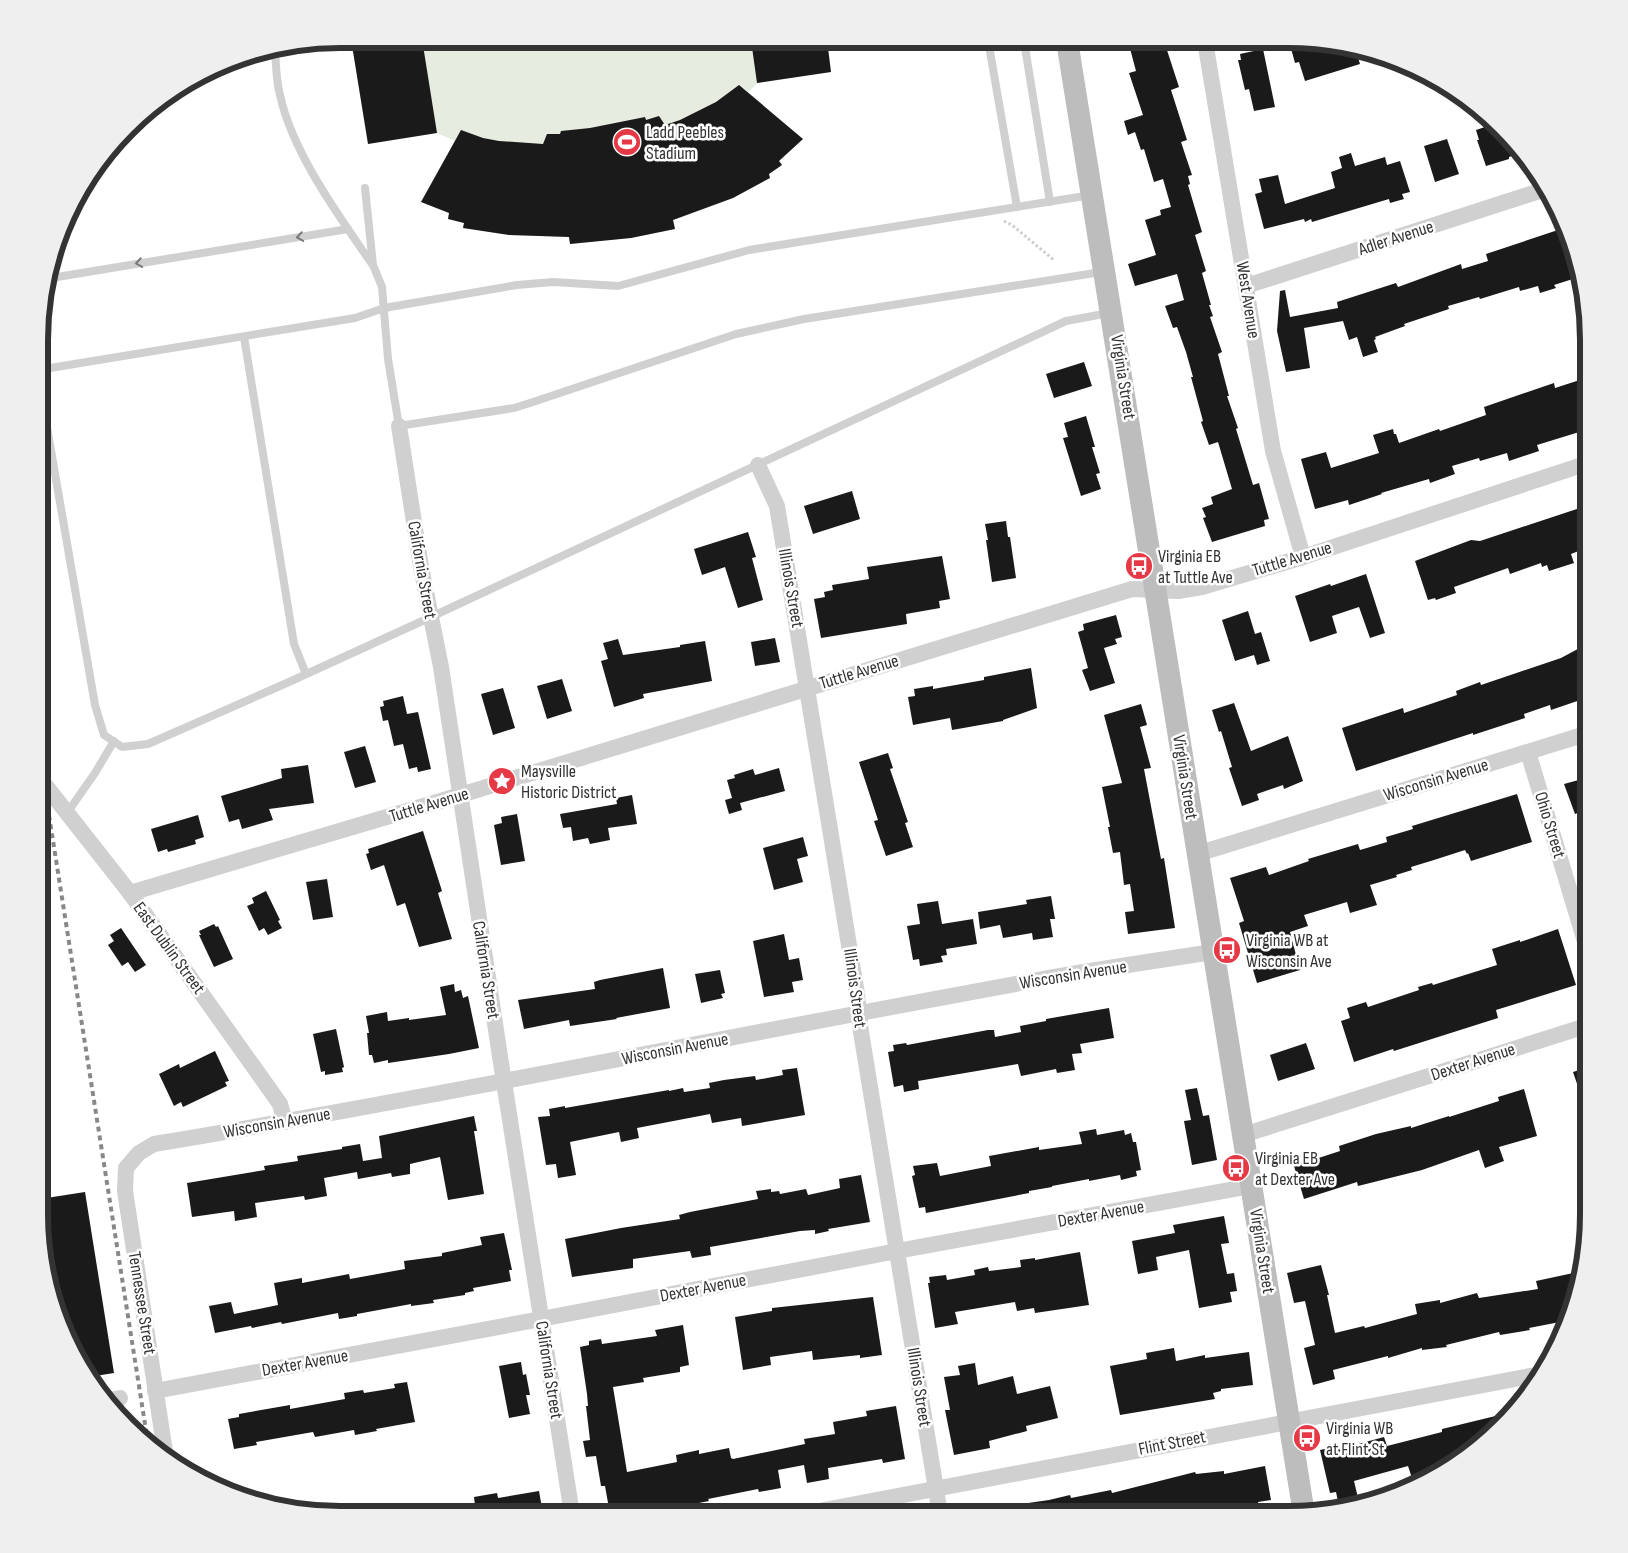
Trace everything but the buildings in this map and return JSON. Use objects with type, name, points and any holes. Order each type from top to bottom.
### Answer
[{"type":"street","name":"Virginia Street","points":[[1069,48],[1303,1505]]},
{"type":"street","name":"West Avenue","points":[[1205,48],[1273,451],[1303,557]]},
{"type":"street","name":"Adler Avenue","points":[[1246,286],[1540,191]]},
{"type":"street","name":"California Street","points":[[399,426],[420,566],[441,666],[571,1506]]},
{"type":"street","name":"Illinois Street","points":[[758,465],[777,506],[938,1506]]},
{"type":"street","name":"Tuttle Avenue","points":[[130,893],[460,795],[1132,589],[1178,591],[1202,587],[1303,557],[1580,467]]},
{"type":"street","name":"Wisconsin Avenue","points":[[1197,854],[1580,736]]},
{"type":"street","name":"Ohio Street","points":[[1528,752],[1580,925]]},
{"type":"street","name":"East Dublin Street","points":[[48,788],[130,893],[280,1104],[285,1122]]},
{"type":"street","name":"Wisconsin Avenue","points":[[139,1154],[154,1144],[504,1082],[1033,980],[1213,952]]},
{"type":"street","name":"Dexter Avenue","points":[[1243,1135],[1580,1028]]},
{"type":"street","name":"Tennessee Street","points":[[139,1154],[126,1168],[125,1191],[164,1447]]},
{"type":"street","name":"Dexter Avenue","points":[[155,1391],[1251,1186]]},
{"type":"street","name":"Flint Street","points":[[844,1506],[1531,1376]]},
{"type":"lane","points":[[989,48],[1017,207]]},
{"type":"lane","points":[[1025,48],[1050,202]]},
{"type":"lane","points":[[276,54],[280,95],[290,126],[306,162],[373,266],[382,287],[388,359],[399,426],[522,406],[736,334],[794,321],[1106,271]]},
{"type":"lane","points":[[365,188],[373,266]]},
{"type":"lane","points":[[48,368],[355,318],[384,308],[517,285],[553,282],[618,286],[749,250],[1093,195]]},
{"type":"lane","points":[[54,277],[348,228]]},
{"type":"lane","points":[[48,434],[94,705],[104,735],[122,747],[148,744],[306,674],[1066,321],[1112,312]]},
{"type":"lane","points":[[244,337],[294,644],[306,674]]},
{"type":"lane","points":[[67,812],[95,773],[114,741]]},
{"type":"path","points":[[999,219],[1012,225],[1055,261]]},
{"type":"shaded area","name":"Ladd Peebles Stadium","points":[[352,48],[828,48],[831,72],[758,83],[748,92],[803,139],[779,161],[782,165],[769,174],[770,178],[733,198],[674,220],[675,229],[631,238],[570,244],[569,237],[509,235],[463,228],[464,223],[448,219],[449,213],[421,202],[455,141],[437,133],[368,144]]},
{"type":"railway","points":[[48,809],[146,1432]]},
{"type":"place","name":"Ladd Peebles Stadium","points":[[627,142]]},
{"type":"place","name":"Virginia EB at Tuttle Ave","points":[[1139,566]]},
{"type":"place","name":"Maysville Historic District","points":[[502,781]]},
{"type":"place","name":"Virginia WB at Wisconsin Ave","points":[[1227,950]]},
{"type":"place","name":"Virginia EB at Dexter Ave","points":[[1236,1168]]},
{"type":"place","name":"Virginia WB at Flint St","points":[[1307,1438]]}]
